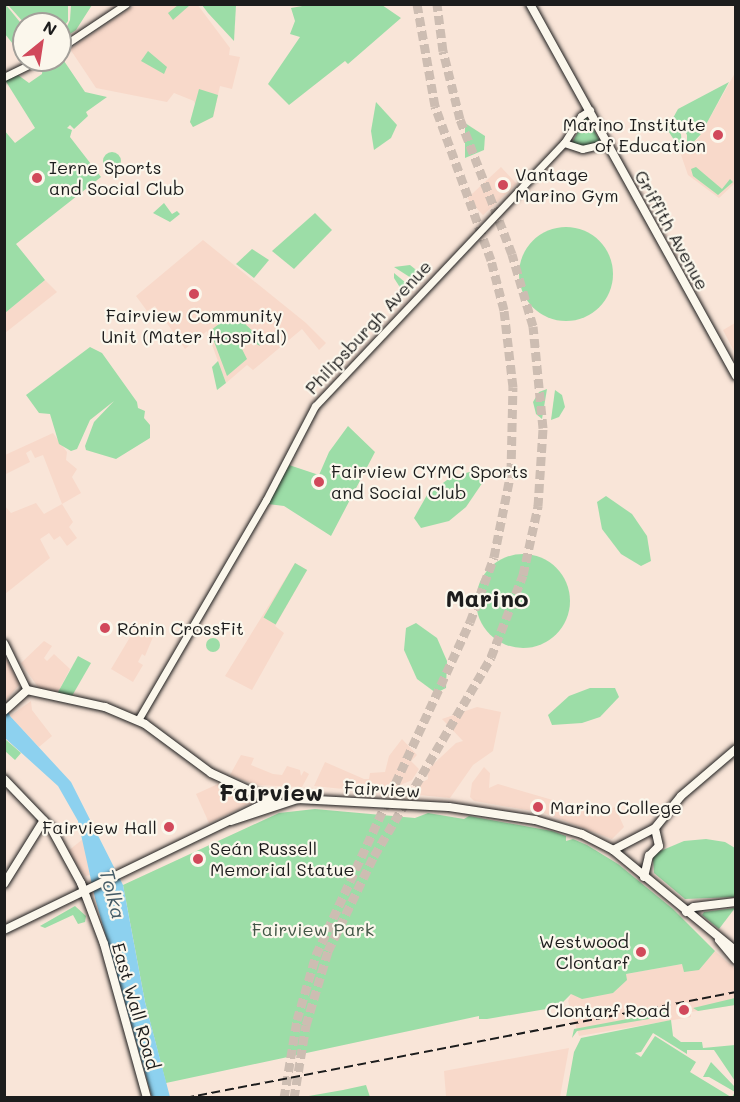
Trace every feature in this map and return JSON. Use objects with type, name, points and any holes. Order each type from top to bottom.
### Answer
[{"type":"main road","name":"Griffith Avenue","points":[[530,4],[735,376]]},
{"type":"main road","points":[[7,710],[27,690],[105,707],[138,720],[211,773],[276,802]]},
{"type":"main road","points":[[735,749],[688,789],[655,828],[613,850],[735,951]]},
{"type":"main road","name":"East Wall Road","points":[[4,779],[44,820],[84,889],[147,1098]]},
{"type":"main road","name":"Fairview","points":[[4,930],[84,889],[231,821],[240,821],[276,802],[308,799],[449,807],[553,824],[613,850]]},
{"type":"main road","points":[[4,884],[44,820]]},
{"type":"main road","points":[[644,877],[649,856],[659,846],[655,828]]},
{"type":"main road","points":[[686,912],[694,907],[735,902]]},
{"type":"main road","points":[[719,940],[735,960]]},
{"type":"street","points":[[72,40],[126,4]]},
{"type":"street","name":"Philipsburgh Avenue","points":[[138,720],[266,500],[315,406],[564,143],[581,116],[590,110]]},
{"type":"street","points":[[564,143],[582,149],[608,143]]},
{"type":"street","points":[[4,643],[27,690]]},
{"type":"shaded area","points":[[197,4],[230,48],[229,55],[240,57],[232,89],[220,86],[213,117],[193,127],[190,122],[196,108],[194,101],[174,93],[167,102],[96,88],[72,52],[72,48],[135,5]]},
{"type":"shaded area","name":"Marino Institute of Education","points":[[735,73],[735,183],[719,198],[688,175],[680,152],[698,139]]},
{"type":"shaded area","points":[[501,167],[517,184],[483,215],[467,198]]},
{"type":"shaded area","points":[[203,240],[306,323],[326,343],[319,350],[302,329],[253,370],[247,365],[226,383],[207,331],[185,349],[155,306],[147,311],[136,296]]},
{"type":"shaded area","points":[[45,280],[57,292],[5,333],[5,313]]},
{"type":"shaded area","points":[[735,323],[735,353],[723,330]]},
{"type":"shaded area","points":[[53,433],[67,452],[66,460],[77,469],[72,477],[81,493],[62,504],[43,455],[35,458],[31,450],[26,453],[30,462],[6,474],[5,455]]},
{"type":"shaded area","points":[[36,503],[44,514],[62,504],[73,522],[69,527],[77,538],[67,546],[60,536],[54,540],[49,533],[40,539],[50,558],[5,594],[5,506],[11,513]]},
{"type":"shaded area","points":[[295,563],[307,570],[275,626],[284,633],[252,690],[225,676]]},
{"type":"shaded area","points":[[136,627],[153,637],[145,656],[142,654],[138,662],[143,665],[133,682],[111,669]]},
{"type":"shaded area","points":[[44,641],[52,646],[44,658],[47,661],[54,654],[70,669],[56,696],[40,690],[21,663]]},
{"type":"shaded area","points":[[4,655],[20,684],[6,700],[4,693]]},
{"type":"shaded area","points":[[31,701],[32,710],[52,736],[39,747],[10,716]]},
{"type":"shaded area","points":[[477,707],[501,712],[493,751],[473,765],[450,798],[419,795],[416,786],[428,779],[427,770],[456,743],[463,741],[442,719]]},
{"type":"shaded area","points":[[402,739],[417,755],[411,761],[419,769],[412,780],[382,793],[314,786],[325,762],[364,779],[369,779],[370,773],[385,772],[389,756]]},
{"type":"shaded area","points":[[241,755],[254,758],[251,765],[273,774],[282,775],[287,766],[300,770],[301,776],[304,771],[309,774],[302,787],[256,785],[230,775]]},
{"type":"shaded area","points":[[484,767],[490,773],[489,788],[498,784],[604,815],[604,812],[615,807],[624,827],[612,839],[544,813],[474,801],[470,797],[472,783]]},
{"type":"shaded area","points":[[218,784],[253,797],[251,803],[209,823],[196,794]]},
{"type":"shaded area","points":[[83,839],[90,875],[85,876],[68,851]]},
{"type":"shaded area","points":[[715,951],[735,969],[735,1005],[691,1012],[691,1017],[579,1036],[568,1001],[571,994],[613,993],[626,980],[626,974],[682,964],[698,970]]},
{"type":"shaded area","points":[[569,1048],[560,1097],[446,1096],[444,1071]]},
{"type":"green space","points":[[6,5],[12,12],[12,43],[5,34]]},
{"type":"green space","points":[[8,5],[68,5],[68,12],[14,12]]},
{"type":"green space","points":[[71,5],[92,5],[72,33]]},
{"type":"green space","points":[[178,5],[190,5],[173,20],[168,13]]},
{"type":"green space","points":[[202,5],[236,5],[234,41],[208,13]]},
{"type":"green space","points":[[308,5],[382,5],[401,18],[348,64],[345,61],[289,105],[268,84],[300,37],[290,34],[295,21],[291,8]]},
{"type":"green space","points":[[148,51],[167,67],[164,74],[141,61]]},
{"type":"green space","points":[[42,72],[71,72],[85,92],[107,97],[86,112],[88,116],[74,129],[70,125],[67,128],[72,130],[70,137],[101,177],[16,244],[45,280],[5,313],[4,130],[15,143],[35,128],[5,80],[18,75],[29,83]]},
{"type":"green space","points":[[729,82],[702,132],[673,118],[678,109]]},
{"type":"green space","points":[[199,89],[218,95],[213,117],[193,127],[190,122]]},
{"type":"green space","points":[[376,102],[397,125],[391,138],[374,150],[371,131]]},
{"type":"green space","points":[[586,116],[600,141],[585,146],[572,143]]},
{"type":"green space","points":[[668,122],[681,134],[682,152],[663,123]]},
{"type":"green space","points":[[465,123],[485,136],[484,150],[465,158]]},
{"type":"green space","points":[[683,127],[701,134],[687,149],[687,135]]},
{"type":"green space","points":[[112,152],[119,154],[121,161],[119,168],[112,170],[105,168],[103,161],[105,154]]},
{"type":"green space","points":[[696,167],[722,189],[730,179],[733,182],[718,195],[693,176],[691,169]]},
{"type":"green space","points":[[164,203],[172,214],[177,211],[180,214],[170,222],[153,213]]},
{"type":"green space","points":[[315,213],[332,230],[294,269],[272,251]]},
{"type":"green space","points":[[566,227],[584,230],[599,241],[610,256],[613,274],[610,292],[599,307],[584,318],[566,321],[548,318],[533,307],[522,292],[519,274],[522,256],[533,241],[548,230]]},
{"type":"green space","points":[[252,249],[269,260],[254,278],[236,264]]},
{"type":"green space","points":[[410,265],[425,277],[419,283],[394,267]]},
{"type":"green space","points":[[394,273],[412,288],[406,297],[394,278]]},
{"type":"green space","points":[[233,313],[256,334],[260,346],[248,339],[241,347],[247,359],[227,376],[210,331]]},
{"type":"green space","points":[[90,347],[102,353],[137,402],[138,408],[145,411],[144,418],[150,425],[150,438],[116,459],[86,450],[85,446],[94,422],[114,401],[90,420],[77,449],[71,451],[59,444],[50,414],[39,413],[26,395]]},
{"type":"green space","points":[[218,361],[226,383],[217,390],[212,367]]},
{"type":"green space","points":[[547,389],[542,419],[536,414],[533,402],[539,392]]},
{"type":"green space","points":[[555,390],[562,395],[565,407],[559,417],[551,420]]},
{"type":"green space","name":"Fairview CYMC Sports and Social Club","points":[[348,426],[375,452],[331,536],[284,506],[268,504],[289,465],[319,475],[329,452]]},
{"type":"green space","points":[[477,470],[483,482],[466,507],[449,521],[421,528],[414,518],[427,495],[451,477]]},
{"type":"green space","points":[[606,496],[632,514],[647,536],[651,561],[641,566],[621,554],[602,529],[597,502]]},
{"type":"green space","points":[[523,554],[541,558],[556,568],[566,583],[570,601],[566,619],[556,634],[541,644],[523,648],[505,644],[490,634],[480,619],[476,601],[480,583],[490,568],[505,558]]},
{"type":"green space","points":[[295,563],[307,570],[276,625],[264,618]]},
{"type":"green space","points":[[416,623],[437,638],[447,661],[446,688],[436,693],[417,679],[404,650],[406,628]]},
{"type":"green space","points":[[213,638],[218,640],[220,645],[218,650],[213,652],[208,650],[206,645],[208,640]]},
{"type":"green space","points":[[78,656],[91,663],[72,696],[57,694]]},
{"type":"green space","points":[[590,688],[615,688],[619,697],[600,717],[582,723],[552,725],[548,715],[569,696]]},
{"type":"green space","points":[[5,739],[21,753],[15,760],[5,751]]},
{"type":"green space","name":"Fairview Park","points":[[315,809],[415,818],[428,813],[464,819],[469,816],[552,831],[566,836],[566,841],[573,839],[587,845],[618,864],[673,909],[715,951],[699,970],[684,972],[682,964],[626,974],[627,980],[613,993],[582,999],[571,994],[558,1007],[487,1019],[479,1019],[479,1016],[166,1083],[145,1002],[123,885],[279,813]]},
{"type":"green space","points":[[706,839],[725,842],[735,848],[735,897],[685,899],[654,873],[653,858],[658,852],[684,841]]},
{"type":"green space","points":[[75,906],[86,916],[85,922],[78,924],[73,915],[45,928],[40,926]]},
{"type":"green space","points":[[735,908],[719,929],[702,915],[704,912]]},
{"type":"green space","points":[[735,998],[735,1005],[698,1011],[693,1008]]},
{"type":"green space","points":[[670,1011],[667,1016],[577,1031],[572,1038],[574,1029]]},
{"type":"green space","points":[[671,1020],[673,1036],[681,1042],[702,1042],[703,1048],[735,1045],[735,1081],[714,1050],[687,1050],[687,1054],[653,1033],[641,1052],[635,1053],[641,1057],[655,1036],[696,1062],[690,1072],[731,1097],[566,1097],[574,1052],[581,1038]]},
{"type":"green space","points":[[711,1062],[735,1087],[735,1092],[709,1077],[703,1077]]},
{"type":"green space","points":[[366,1085],[370,1097],[303,1097],[343,1090]]},
{"type":"water","name":"Tolka","points":[[4,699],[10,716],[71,782],[123,885],[145,1002],[170,1097],[152,1097],[95,898],[78,821],[58,786],[5,738]]},
{"type":"tunnel","points":[[284,1098],[297,1020],[316,955],[470,622],[494,557],[511,472],[513,387],[504,310],[491,260],[435,106],[417,4]]},
{"type":"tunnel","points":[[294,1098],[306,1025],[328,951],[374,856],[491,657],[523,575],[538,506],[543,428],[533,326],[512,254],[460,119],[443,51],[437,4]]},
{"type":"railway","points":[[185,1098],[736,992]]},
{"type":"place","name":"Marino Institute of Education","points":[[718,135]]},
{"type":"place","name":"Ierne Sports and Social Club","points":[[37,178]]},
{"type":"place","name":"Vantage Marino Gym","points":[[503,185]]},
{"type":"place","name":"Fairview Community Unit (Mater Hospital)","points":[[194,294]]},
{"type":"place","name":"Fairview CYMC Sports and Social Club","points":[[319,482]]},
{"type":"place","name":"Rónin CrossFit","points":[[105,628]]},
{"type":"place","name":"Marino College","points":[[538,807]]},
{"type":"place","name":"Fairview Hall","points":[[169,827]]},
{"type":"place","name":"Seán Russell Memorial Statue","points":[[198,859]]},
{"type":"place","name":"Westwood Clontarf","points":[[641,952]]},
{"type":"place","name":"Clontarf Road","points":[[684,1010]]},
{"type":"district","name":"Marino","points":[[487,598]]},
{"type":"district","name":"Fairview","points":[[271,792]]}]
